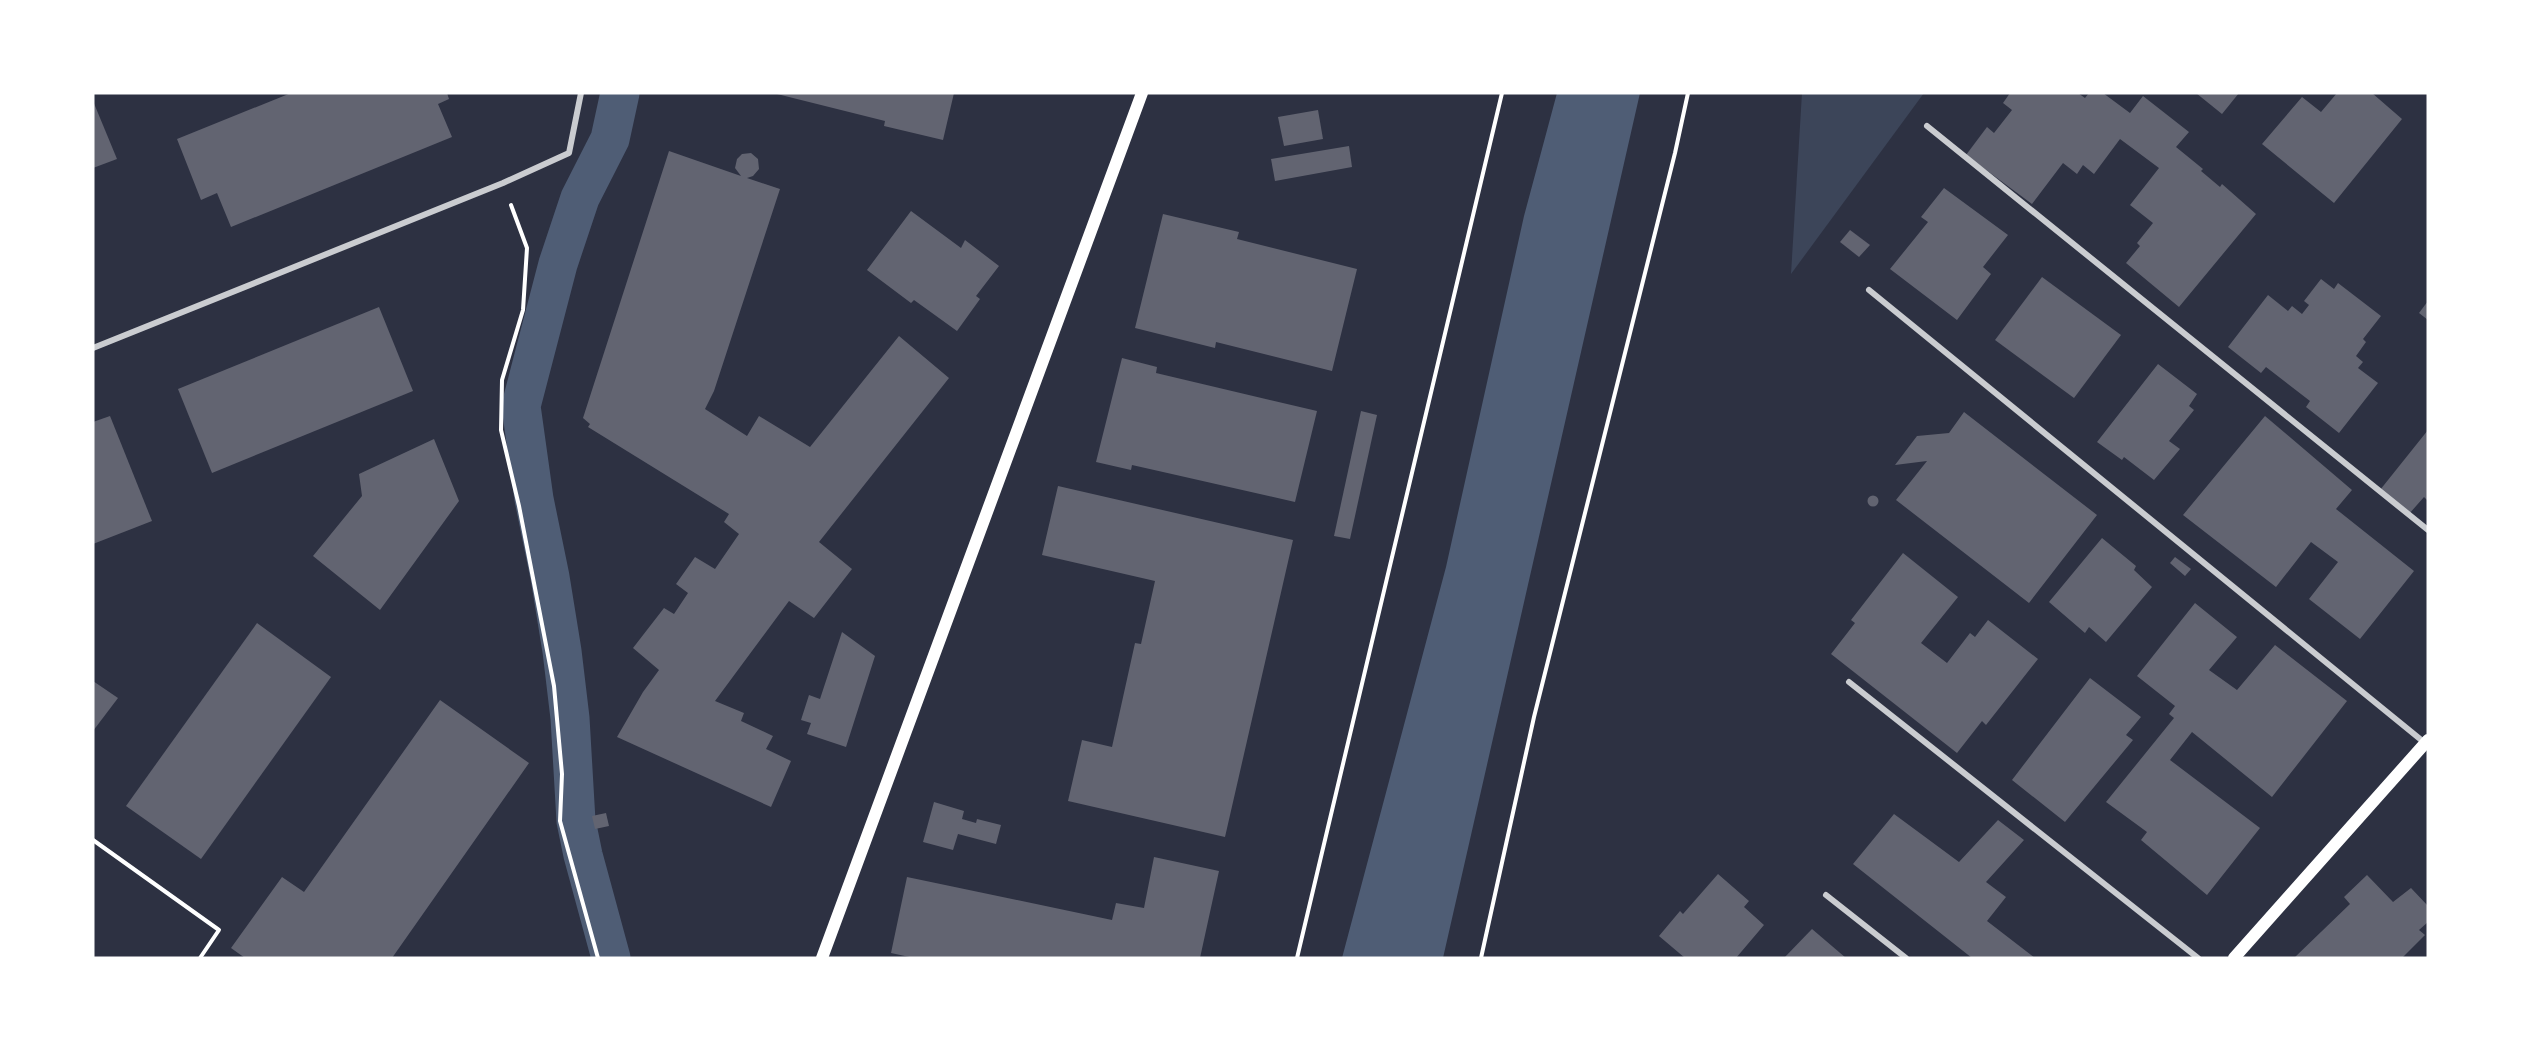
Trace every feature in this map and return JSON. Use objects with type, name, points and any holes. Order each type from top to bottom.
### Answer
[{"type":"main road","points":[[822,958],[1142,93]]},
{"type":"main road","points":[[2234,958],[2427,742]]},
{"type":"street","points":[[93,348],[503,183],[569,153],[581,93]]},
{"type":"street","points":[[1927,126],[2428,530]]},
{"type":"street","points":[[1869,290],[2427,742]]},
{"type":"street","points":[[1849,682],[2198,958]]},
{"type":"street","points":[[1826,895],[1906,958]]},
{"type":"path","points":[[1297,958],[1502,93]]},
{"type":"path","points":[[1481,958],[1534,717],[1688,93]]},
{"type":"path","points":[[503,183],[527,248],[523,310],[502,380],[501,430],[519,506],[555,686],[562,774],[560,821],[598,958]]},
{"type":"path","points":[[93,840],[219,930],[200,958]]},
{"type":"shaded area","points":[[1557,93],[1640,93],[1443,958],[1342,958],[1446,567],[1524,216]]},
{"type":"shaded area","points":[[1802,93],[1924,93],[1791,274]]},
{"type":"building","points":[[291,93],[447,93],[449,99],[438,104],[452,137],[231,227],[217,193],[201,200],[177,139]]},
{"type":"building","points":[[773,93],[954,93],[943,140],[884,126],[885,121]]},
{"type":"building","points":[[2010,93],[2078,93],[2085,98],[2089,93],[2103,93],[2130,113],[2143,96],[2189,132],[2176,147],[2203,169],[2201,171],[2220,187],[2222,184],[2256,214],[2179,307],[2126,263],[2140,246],[2137,243],[2153,223],[2130,205],[2159,168],[2120,139],[2094,174],[2083,165],[2077,174],[2063,163],[2032,204],[1966,155],[1987,127],[1994,133],[2012,110],[2003,103]]},
{"type":"building","points":[[2196,93],[2239,93],[2222,114]]},
{"type":"building","points":[[2337,93],[2372,93],[2402,119],[2334,203],[2262,144],[2302,97],[2321,112]]},
{"type":"building","points":[[93,101],[117,159],[93,168]]},
{"type":"building","points":[[1318,110],[1323,139],[1284,146],[1278,117]]},
{"type":"building","points":[[1349,146],[1352,167],[1275,181],[1271,159]]},
{"type":"building","points":[[669,151],[741,176],[735,168],[737,159],[742,154],[751,153],[758,159],[759,169],[753,176],[747,178],[780,189],[714,391],[705,409],[747,436],[759,416],[810,447],[899,336],[949,378],[819,542],[852,569],[814,618],[789,601],[715,701],[744,713],[741,721],[773,736],[766,749],[791,761],[771,807],[617,737],[643,692],[659,670],[633,648],[664,608],[674,614],[688,593],[676,584],[695,557],[715,569],[739,534],[724,522],[729,514],[588,427],[590,424],[583,418]]},
{"type":"building","points":[[1944,188],[2008,235],[1983,267],[1991,274],[1957,320],[1890,269],[1928,222],[1921,217]]},
{"type":"building","points":[[911,211],[961,248],[965,240],[999,266],[976,296],[980,299],[957,331],[914,300],[911,303],[867,270]]},
{"type":"building","points":[[1163,214],[1239,232],[1237,239],[1357,269],[1332,371],[1216,342],[1215,348],[1135,328]]},
{"type":"building","points":[[1850,230],[1870,245],[1859,257],[1840,242]]},
{"type":"building","points":[[2042,277],[2121,335],[2074,398],[1995,340]]},
{"type":"building","points":[[2321,279],[2334,289],[2338,283],[2381,316],[2363,339],[2366,342],[2356,356],[2363,362],[2358,368],[2378,383],[2339,433],[2306,407],[2310,401],[2266,367],[2261,373],[2228,347],[2268,295],[2288,311],[2292,306],[2302,314],[2309,305],[2304,301]]},
{"type":"building","points":[[2428,301],[2428,320],[2419,313]]},
{"type":"building","points":[[379,307],[413,391],[212,473],[178,389]]},
{"type":"building","points":[[1122,358],[1157,367],[1156,373],[1317,411],[1295,502],[1132,465],[1131,470],[1096,462]]},
{"type":"building","points":[[2158,364],[2197,394],[2189,406],[2194,410],[2169,441],[2180,449],[2154,480],[2124,457],[2122,460],[2097,442]]},
{"type":"building","points":[[1361,411],[1377,415],[1350,539],[1334,536]]},
{"type":"building","points":[[1964,412],[2097,515],[2029,603],[1896,500],[1927,461],[1895,465],[1917,436],[1949,433]]},
{"type":"building","points":[[110,416],[152,521],[93,544],[93,422]]},
{"type":"building","points":[[2265,416],[2352,490],[2336,509],[2414,571],[2360,639],[2309,599],[2338,562],[2311,542],[2276,587],[2183,515]]},
{"type":"building","points":[[2428,430],[2428,501],[2424,497],[2409,514],[2380,490]]},
{"type":"building","points":[[434,439],[459,501],[380,610],[313,556],[362,496],[359,474]]},
{"type":"building","points":[[1058,486],[1293,540],[1225,837],[1068,801],[1082,740],[1112,747],[1135,643],[1141,644],[1155,581],[1042,555]]},
{"type":"building","points":[[1873,495],[1879,501],[1873,507],[1867,501]]},
{"type":"building","points":[[2102,538],[2136,566],[2134,570],[2152,587],[2106,642],[2089,627],[2085,633],[2049,602]]},
{"type":"building","points":[[1903,553],[1958,597],[1921,643],[1947,663],[1970,633],[1975,637],[1988,620],[2038,659],[1986,725],[1982,721],[1957,753],[1831,654],[1855,623],[1851,620]]},
{"type":"building","points":[[2175,557],[2191,569],[2185,576],[2170,563]]},
{"type":"building","points":[[2195,603],[2237,637],[2209,670],[2237,690],[2275,645],[2347,701],[2272,797],[2192,732],[2170,760],[2260,828],[2207,895],[2141,840],[2147,832],[2106,802],[2174,718],[2169,714],[2175,706],[2137,676]]},
{"type":"building","points":[[257,623],[331,677],[201,859],[126,806]]},
{"type":"building","points":[[842,632],[875,656],[846,747],[807,734],[811,723],[801,720],[809,695],[820,699]]},
{"type":"building","points":[[2090,678],[2141,717],[2126,735],[2133,740],[2065,822],[2012,780]]},
{"type":"building","points":[[93,681],[118,698],[93,731]]},
{"type":"building","points":[[440,700],[529,763],[392,958],[245,958],[231,948],[282,877],[304,892]]},
{"type":"building","points":[[934,802],[964,811],[962,819],[976,823],[977,819],[1001,825],[996,844],[958,834],[953,850],[923,842]]},
{"type":"building","points":[[606,813],[609,826],[595,829],[592,816]]},
{"type":"building","points":[[1894,814],[1959,862],[1998,820],[2024,840],[1986,882],[2006,897],[1987,921],[2035,958],[1972,958],[1853,864]]},
{"type":"building","points":[[1154,857],[1219,871],[1200,958],[914,958],[891,953],[907,877],[1112,920],[1116,903],[1144,908]]},
{"type":"building","points":[[1718,874],[1749,901],[1744,907],[1764,925],[1736,958],[1685,958],[1659,936],[1680,911],[1683,914]]},
{"type":"building","points":[[2367,875],[2393,902],[2411,888],[2428,906],[2428,922],[2419,930],[2425,935],[2402,958],[2294,958],[2350,904],[2344,897]]},
{"type":"building","points":[[1812,929],[1846,958],[1784,958]]},
{"type":"waterway","points":[[611,958],[576,821],[570,718],[562,651],[534,499],[521,406],[558,264],[580,198],[610,139],[620,93]]}]
